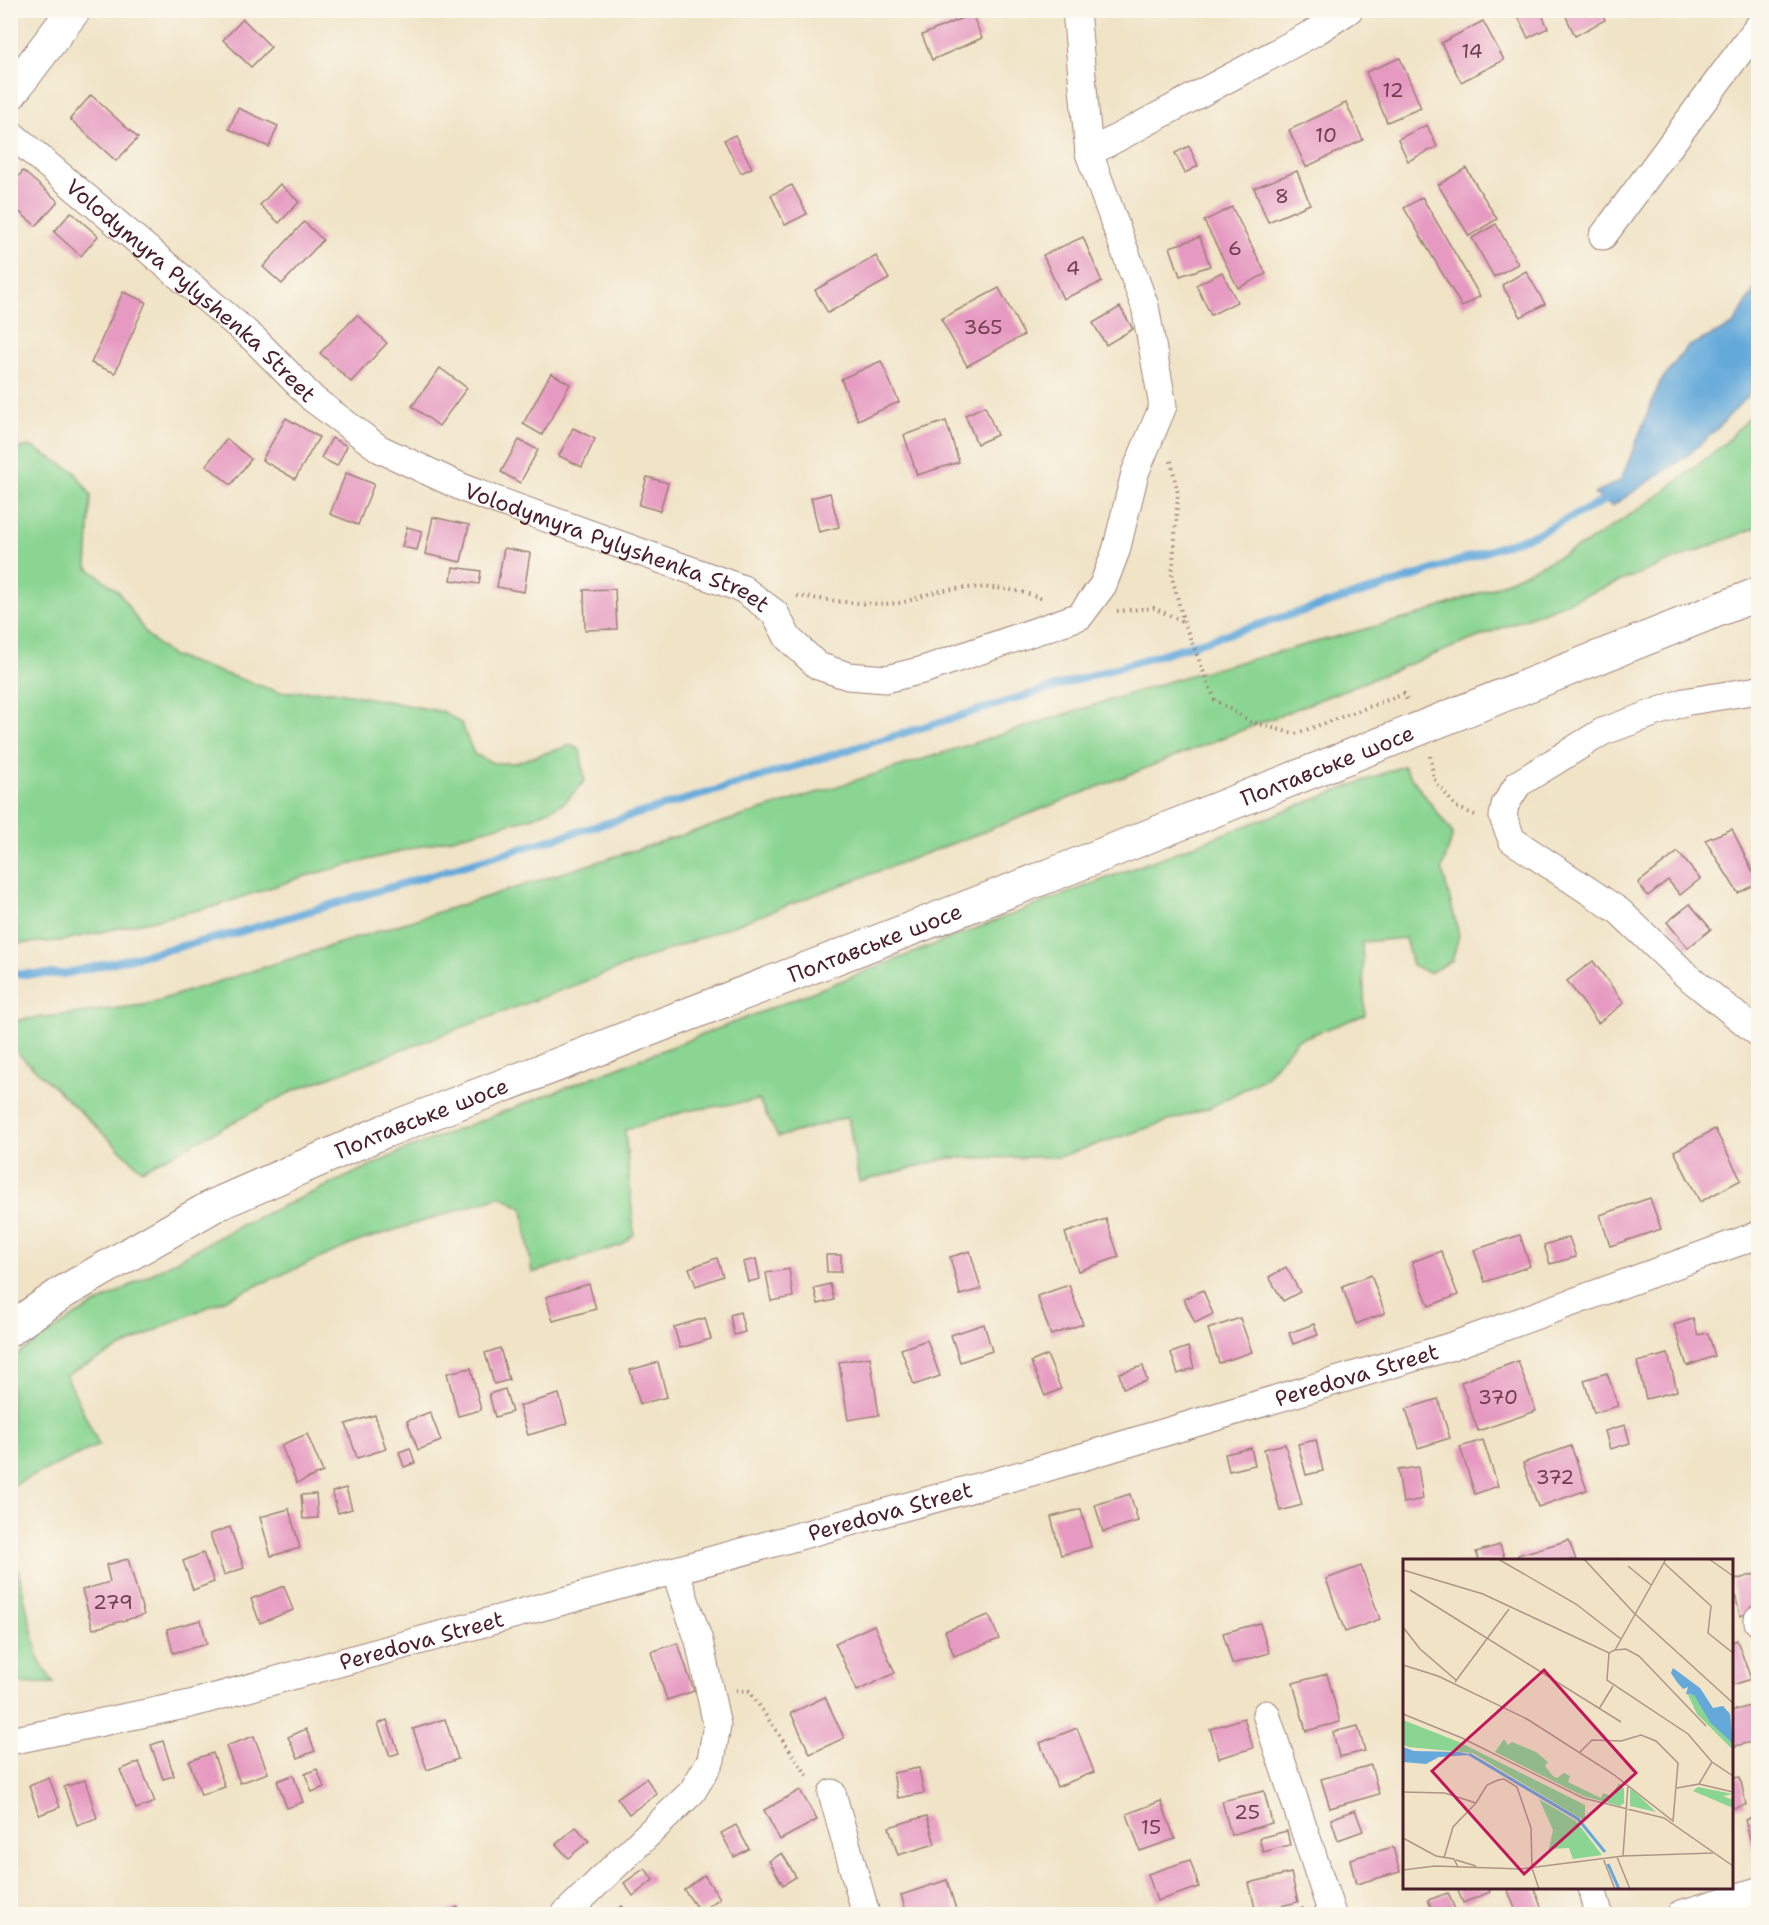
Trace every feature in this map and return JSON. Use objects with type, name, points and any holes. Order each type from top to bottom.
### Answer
[{"type":"main road","points":[[10,94],[74,10]]},
{"type":"main road","name":"Полтавське шосе","points":[[10,1329],[62,1293],[213,1206],[386,1131],[1045,877],[1758,594]]},
{"type":"street","points":[[1076,10],[1089,153],[1145,306],[1162,406],[1135,473],[1116,551],[1106,577],[1080,615]]},
{"type":"street","points":[[1089,153],[1313,21],[1349,10]]},
{"type":"street","points":[[1603,236],[1758,27]]},
{"type":"street","name":"Volodymyra Pylyshenka Street","points":[[10,133],[255,340],[313,399],[380,449],[468,490],[743,589],[775,613],[788,638],[818,666],[848,676],[886,679],[924,670],[1080,615]]},
{"type":"street","points":[[1758,690],[1684,702],[1602,732],[1518,784],[1504,805],[1506,829],[1512,840],[1619,911],[1686,975],[1758,1034]]},
{"type":"street","name":"Peredova Street","points":[[10,1742],[190,1704],[1039,1470],[1449,1347],[1758,1235]]},
{"type":"street","points":[[565,1914],[692,1792],[711,1760],[717,1725],[699,1641],[675,1571]]},
{"type":"street","points":[[1266,1714],[1332,1914]]},
{"type":"street","points":[[832,1793],[867,1914]]},
{"type":"street","points":[[1593,1889],[1599,1914]]},
{"type":"street","points":[[1681,1914],[1758,1892]]},
{"type":"path","points":[[1169,451],[1178,494],[1172,577],[1184,623],[1215,700],[1251,722],[1295,734],[1404,694]]},
{"type":"path","points":[[788,594],[844,601],[900,603],[936,592],[990,587],[1033,595],[1080,615],[1154,608],[1184,623]]},
{"type":"path","points":[[1432,762],[1434,779],[1456,807],[1506,829]]},
{"type":"path","points":[[710,1689],[749,1691],[809,1779],[832,1793]]},
{"type":"green space","points":[[1758,407],[1758,527],[991,829],[295,1090],[142,1170],[11,1047],[11,1021],[144,1005],[1183,677],[1419,615],[1495,587],[1587,543],[1661,494],[1725,443]]},
{"type":"green space","points":[[30,446],[74,471],[91,495],[87,567],[119,592],[147,635],[170,655],[279,692],[333,691],[444,712],[461,723],[474,754],[493,763],[514,763],[571,745],[580,750],[585,781],[564,803],[534,817],[302,877],[216,906],[61,941],[11,944],[10,450]]},
{"type":"green space","points":[[1403,766],[1453,834],[1442,869],[1459,935],[1452,961],[1429,973],[1412,965],[1405,938],[1362,942],[1365,1015],[1297,1040],[1265,1078],[1209,1108],[1058,1157],[949,1158],[859,1182],[848,1117],[778,1137],[759,1100],[686,1111],[625,1130],[634,1234],[622,1245],[532,1273],[523,1209],[502,1196],[357,1242],[171,1323],[66,1375],[99,1445],[11,1486],[11,1359],[78,1314],[239,1226],[405,1150],[1052,899]]},
{"type":"green space","points":[[11,1540],[39,1661],[54,1683],[11,1684]]},
{"type":"water","points":[[1758,283],[1758,384],[1719,427],[1687,456],[1612,506],[1594,494],[1621,480],[1660,382],[1687,347],[1733,325]]},
{"type":"building","points":[[1515,10],[1540,10],[1548,28],[1528,38]]},
{"type":"building","points":[[1563,10],[1601,10],[1605,20],[1575,36]]},
{"type":"building","points":[[972,14],[982,38],[932,60],[922,35]]},
{"type":"building","points":[[243,19],[271,47],[251,67],[223,40]]},
{"type":"building","points":[[1483,21],[1504,60],[1461,82],[1441,43]]},
{"type":"building","points":[[1400,58],[1421,108],[1387,122],[1366,72]]},
{"type":"building","points":[[91,95],[138,138],[116,161],[70,119]]},
{"type":"building","points":[[1346,103],[1363,140],[1306,167],[1289,130]]},
{"type":"building","points":[[238,108],[278,126],[269,147],[229,129]]},
{"type":"building","points":[[1427,125],[1437,147],[1408,161],[1398,139]]},
{"type":"building","points":[[735,135],[752,168],[741,173],[724,140]]},
{"type":"building","points":[[1189,146],[1198,166],[1185,173],[1175,153]]},
{"type":"building","points":[[1466,168],[1497,219],[1469,236],[1438,185]]},
{"type":"building","points":[[23,171],[58,201],[36,226],[10,204],[10,186]]},
{"type":"building","points":[[1297,171],[1310,204],[1268,222],[1254,188]]},
{"type":"building","points":[[280,184],[299,202],[279,223],[260,205]]},
{"type":"building","points":[[792,185],[807,214],[785,225],[771,195]]},
{"type":"building","points":[[1422,197],[1480,296],[1462,307],[1404,208]]},
{"type":"building","points":[[1232,207],[1266,274],[1238,288],[1204,221]]},
{"type":"building","points":[[71,212],[98,236],[81,256],[54,232]]},
{"type":"building","points":[[304,222],[323,240],[282,284],[263,267]]},
{"type":"building","points":[[1496,224],[1518,264],[1494,277],[1472,238]]},
{"type":"building","points":[[1083,237],[1102,282],[1063,299],[1043,255]]},
{"type":"building","points":[[1200,237],[1210,266],[1180,276],[1170,247]]},
{"type":"building","points":[[876,256],[889,279],[828,313],[815,290]]},
{"type":"building","points":[[1526,271],[1545,304],[1521,317],[1502,285]]},
{"type":"building","points":[[1222,272],[1237,302],[1211,315],[1196,285]]},
{"type":"building","points":[[999,288],[1024,335],[967,366],[941,319]]},
{"type":"building","points":[[123,292],[146,302],[115,373],[91,363]]},
{"type":"building","points":[[1120,307],[1133,329],[1106,345],[1093,323]]},
{"type":"building","points":[[357,315],[387,343],[351,382],[320,353]]},
{"type":"building","points":[[881,361],[899,402],[858,420],[841,379]]},
{"type":"building","points":[[440,368],[467,388],[439,426],[412,406]]},
{"type":"building","points":[[551,373],[570,384],[542,435],[523,424]]},
{"type":"building","points":[[985,406],[997,435],[977,444],[965,415]]},
{"type":"building","points":[[286,418],[319,437],[295,479],[262,460]]},
{"type":"building","points":[[946,421],[959,462],[917,475],[904,435]]},
{"type":"building","points":[[573,428],[595,439],[582,467],[559,456]]},
{"type":"building","points":[[332,438],[347,446],[337,466],[321,458]]},
{"type":"building","points":[[227,439],[251,459],[231,485],[206,465]]},
{"type":"building","points":[[519,440],[538,450],[520,483],[501,472]]},
{"type":"building","points":[[346,473],[374,484],[358,525],[330,514]]},
{"type":"building","points":[[647,477],[668,483],[660,511],[639,505]]},
{"type":"building","points":[[830,493],[839,527],[819,532],[811,498]]},
{"type":"building","points":[[433,517],[469,525],[461,562],[425,554]]},
{"type":"building","points":[[407,527],[422,531],[417,550],[402,547]]},
{"type":"building","points":[[504,548],[530,553],[524,592],[497,587]]},
{"type":"building","points":[[453,567],[481,571],[479,584],[451,580]]},
{"type":"building","points":[[615,589],[617,629],[585,630],[584,590]]},
{"type":"building","points":[[1732,829],[1758,883],[1738,893],[1705,840]]},
{"type":"building","points":[[1678,852],[1700,879],[1680,895],[1668,880],[1648,896],[1638,883]]},
{"type":"building","points":[[1690,904],[1711,929],[1688,948],[1667,922]]},
{"type":"building","points":[[1593,961],[1624,1003],[1598,1023],[1567,981]]},
{"type":"building","points":[[1715,1129],[1741,1180],[1700,1202],[1674,1151]]},
{"type":"building","points":[[1650,1198],[1661,1229],[1610,1246],[1600,1215]]},
{"type":"building","points":[[1106,1219],[1119,1257],[1078,1271],[1065,1233]]},
{"type":"building","points":[[1520,1235],[1530,1266],[1485,1282],[1474,1250]]},
{"type":"building","points":[[1569,1237],[1576,1257],[1550,1264],[1544,1245]]},
{"type":"building","points":[[970,1251],[981,1289],[960,1295],[950,1257]]},
{"type":"building","points":[[1441,1251],[1458,1295],[1429,1306],[1412,1262]]},
{"type":"building","points":[[826,1255],[841,1255],[841,1272],[827,1272]]},
{"type":"building","points":[[717,1258],[723,1276],[696,1286],[689,1268]]},
{"type":"building","points":[[756,1259],[760,1279],[748,1282],[743,1262]]},
{"type":"building","points":[[1286,1267],[1300,1292],[1283,1301],[1269,1277]]},
{"type":"building","points":[[789,1269],[793,1297],[771,1301],[766,1273]]},
{"type":"building","points":[[1371,1275],[1385,1313],[1356,1324],[1342,1286]]},
{"type":"building","points":[[589,1284],[596,1309],[553,1321],[546,1297]]},
{"type":"building","points":[[830,1284],[834,1300],[818,1304],[814,1288]]},
{"type":"building","points":[[1069,1285],[1083,1324],[1051,1335],[1037,1296]]},
{"type":"building","points":[[1203,1290],[1213,1314],[1195,1323],[1184,1299]]},
{"type":"building","points":[[740,1312],[745,1332],[734,1335],[730,1315]]},
{"type":"building","points":[[705,1318],[711,1339],[680,1348],[674,1327]]},
{"type":"building","points":[[1240,1318],[1252,1352],[1219,1363],[1208,1329]]},
{"type":"building","points":[[1693,1319],[1698,1335],[1708,1333],[1715,1356],[1687,1366],[1674,1325]]},
{"type":"building","points":[[984,1324],[992,1351],[960,1362],[951,1335]]},
{"type":"building","points":[[1314,1324],[1318,1335],[1293,1344],[1289,1333]]},
{"type":"building","points":[[927,1340],[940,1376],[914,1385],[901,1349]]},
{"type":"building","points":[[1188,1347],[1194,1368],[1178,1374],[1171,1353]]},
{"type":"building","points":[[500,1348],[509,1380],[494,1384],[485,1353]]},
{"type":"building","points":[[1668,1354],[1677,1391],[1646,1399],[1637,1362]]},
{"type":"building","points":[[1047,1355],[1061,1389],[1045,1396],[1031,1362]]},
{"type":"building","points":[[870,1357],[879,1415],[848,1420],[839,1362]]},
{"type":"building","points":[[1518,1361],[1536,1411],[1478,1431],[1461,1382]]},
{"type":"building","points":[[658,1362],[667,1397],[640,1404],[630,1370]]},
{"type":"building","points":[[1143,1366],[1147,1381],[1123,1388],[1119,1373]]},
{"type":"building","points":[[471,1368],[481,1410],[458,1416],[447,1373]]},
{"type":"building","points":[[1607,1373],[1618,1406],[1594,1413],[1584,1380]]},
{"type":"building","points":[[505,1389],[512,1412],[495,1417],[489,1394]]},
{"type":"building","points":[[559,1394],[567,1424],[528,1435],[519,1406]]},
{"type":"building","points":[[1438,1399],[1450,1438],[1418,1448],[1406,1409]]},
{"type":"building","points":[[430,1412],[441,1441],[418,1450],[407,1421]]},
{"type":"building","points":[[375,1415],[386,1449],[357,1458],[346,1424]]},
{"type":"building","points":[[1625,1425],[1630,1443],[1610,1449],[1605,1431]]},
{"type":"building","points":[[307,1434],[323,1472],[297,1483],[281,1445]]},
{"type":"building","points":[[1316,1440],[1323,1471],[1306,1475],[1298,1444]]},
{"type":"building","points":[[1483,1440],[1498,1486],[1475,1494],[1460,1447]]},
{"type":"building","points":[[1285,1444],[1302,1505],[1280,1511],[1264,1449]]},
{"type":"building","points":[[1571,1446],[1587,1490],[1538,1507],[1523,1463]]},
{"type":"building","points":[[410,1448],[415,1463],[404,1467],[399,1452]]},
{"type":"building","points":[[1251,1448],[1255,1465],[1229,1471],[1225,1454]]},
{"type":"building","points":[[1418,1467],[1423,1499],[1403,1503],[1398,1470]]},
{"type":"building","points":[[346,1488],[352,1509],[338,1513],[332,1492]]},
{"type":"building","points":[[316,1494],[318,1518],[303,1519],[301,1495]]},
{"type":"building","points":[[1130,1494],[1138,1521],[1103,1532],[1095,1505]]},
{"type":"building","points":[[289,1509],[300,1548],[271,1556],[260,1517]]},
{"type":"building","points":[[1081,1509],[1091,1547],[1061,1555],[1051,1517]]},
{"type":"building","points":[[230,1527],[244,1568],[224,1575],[210,1534]]},
{"type":"building","points":[[1569,1540],[1576,1559],[1519,1559],[1518,1555]]},
{"type":"building","points":[[1500,1545],[1505,1559],[1479,1559],[1476,1552]]},
{"type":"building","points":[[203,1553],[214,1582],[193,1590],[183,1561]]},
{"type":"building","points":[[128,1559],[144,1615],[93,1629],[82,1590],[110,1582],[106,1565]]},
{"type":"building","points":[[1361,1566],[1380,1619],[1345,1632],[1326,1579]]},
{"type":"building","points":[[1758,1573],[1758,1610],[1740,1616],[1733,1581]]},
{"type":"building","points":[[284,1586],[293,1610],[260,1623],[251,1599]]},
{"type":"building","points":[[989,1615],[999,1639],[954,1656],[945,1631]]},
{"type":"building","points":[[201,1620],[207,1644],[173,1653],[167,1629]]},
{"type":"building","points":[[1260,1623],[1269,1653],[1232,1664],[1223,1633]]},
{"type":"building","points":[[874,1625],[895,1673],[857,1691],[835,1643]]},
{"type":"building","points":[[1737,1640],[1751,1679],[1733,1685],[1733,1642]]},
{"type":"building","points":[[678,1643],[694,1691],[667,1700],[651,1652]]},
{"type":"building","points":[[1327,1674],[1340,1722],[1306,1731],[1293,1683]]},
{"type":"building","points":[[825,1697],[844,1738],[810,1754],[791,1713]]},
{"type":"building","points":[[1757,1704],[1758,1740],[1733,1747],[1733,1711]]},
{"type":"building","points":[[1244,1718],[1253,1748],[1219,1758],[1210,1729]]},
{"type":"building","points":[[445,1719],[458,1759],[427,1770],[413,1729]]},
{"type":"building","points":[[387,1720],[399,1753],[390,1756],[378,1724]]},
{"type":"building","points":[[1358,1726],[1365,1751],[1339,1757],[1333,1732]]},
{"type":"building","points":[[1077,1728],[1094,1772],[1057,1787],[1040,1743]]},
{"type":"building","points":[[306,1729],[315,1751],[298,1758],[288,1737]]},
{"type":"building","points":[[254,1736],[268,1773],[240,1783],[226,1746]]},
{"type":"building","points":[[163,1741],[174,1776],[163,1779],[151,1745]]},
{"type":"building","points":[[213,1753],[225,1787],[201,1795],[189,1761]]},
{"type":"building","points":[[139,1762],[155,1802],[136,1809],[120,1770]]},
{"type":"building","points":[[1371,1765],[1379,1794],[1330,1808],[1321,1779]]},
{"type":"building","points":[[919,1768],[924,1793],[898,1798],[893,1773]]},
{"type":"building","points":[[317,1769],[324,1787],[312,1792],[305,1774]]},
{"type":"building","points":[[293,1775],[303,1802],[287,1808],[277,1781]]},
{"type":"building","points":[[1740,1777],[1746,1805],[1733,1808],[1733,1778]]},
{"type":"building","points":[[49,1778],[60,1807],[39,1815],[29,1786]]},
{"type":"building","points":[[646,1778],[657,1794],[629,1814],[617,1798]]},
{"type":"building","points":[[85,1780],[97,1818],[77,1825],[64,1787]]},
{"type":"building","points":[[800,1790],[817,1820],[780,1840],[764,1810]]},
{"type":"building","points":[[1264,1791],[1272,1823],[1231,1835],[1222,1801]]},
{"type":"building","points":[[1161,1801],[1175,1839],[1140,1851],[1127,1814]]},
{"type":"building","points":[[1355,1810],[1363,1831],[1338,1840],[1331,1819]]},
{"type":"building","points":[[927,1816],[935,1844],[898,1855],[889,1827]]},
{"type":"building","points":[[1758,1816],[1758,1852],[1754,1853],[1745,1820]]},
{"type":"building","points":[[736,1825],[749,1849],[734,1857],[721,1833]]},
{"type":"building","points":[[576,1827],[589,1841],[568,1858],[556,1844]]},
{"type":"building","points":[[1287,1831],[1290,1845],[1263,1852],[1259,1838]]},
{"type":"building","points":[[1393,1847],[1400,1872],[1356,1884],[1350,1859]]},
{"type":"building","points":[[782,1853],[796,1877],[783,1885],[769,1861]]},
{"type":"building","points":[[1190,1860],[1199,1887],[1157,1901],[1148,1874]]},
{"type":"building","points":[[645,1868],[653,1880],[633,1896],[624,1883]]},
{"type":"building","points":[[1291,1873],[1298,1902],[1256,1912],[1249,1883]]},
{"type":"building","points":[[704,1875],[720,1898],[700,1912],[684,1890]]},
{"type":"building","points":[[947,1880],[957,1913],[907,1914],[901,1895]]},
{"type":"building","points":[[1457,1889],[1489,1889],[1490,1892],[1463,1903]]},
{"type":"building","points":[[1507,1889],[1534,1889],[1543,1912],[1517,1914]]},
{"type":"building","points":[[1448,1893],[1457,1914],[1434,1914],[1428,1900]]},
{"type":"building","points":[[622,1906],[628,1914],[610,1914]]},
{"type":"building","points":[[458,1907],[461,1914],[441,1914]]},
{"type":"building","points":[[1303,1908],[1305,1914],[1283,1914]]},
{"type":"building","points":[[1487,1909],[1489,1914],[1470,1914]]},
{"type":"waterway","points":[[10,974],[64,974],[236,933],[711,792],[1401,581],[1536,534],[1612,497]]}]
